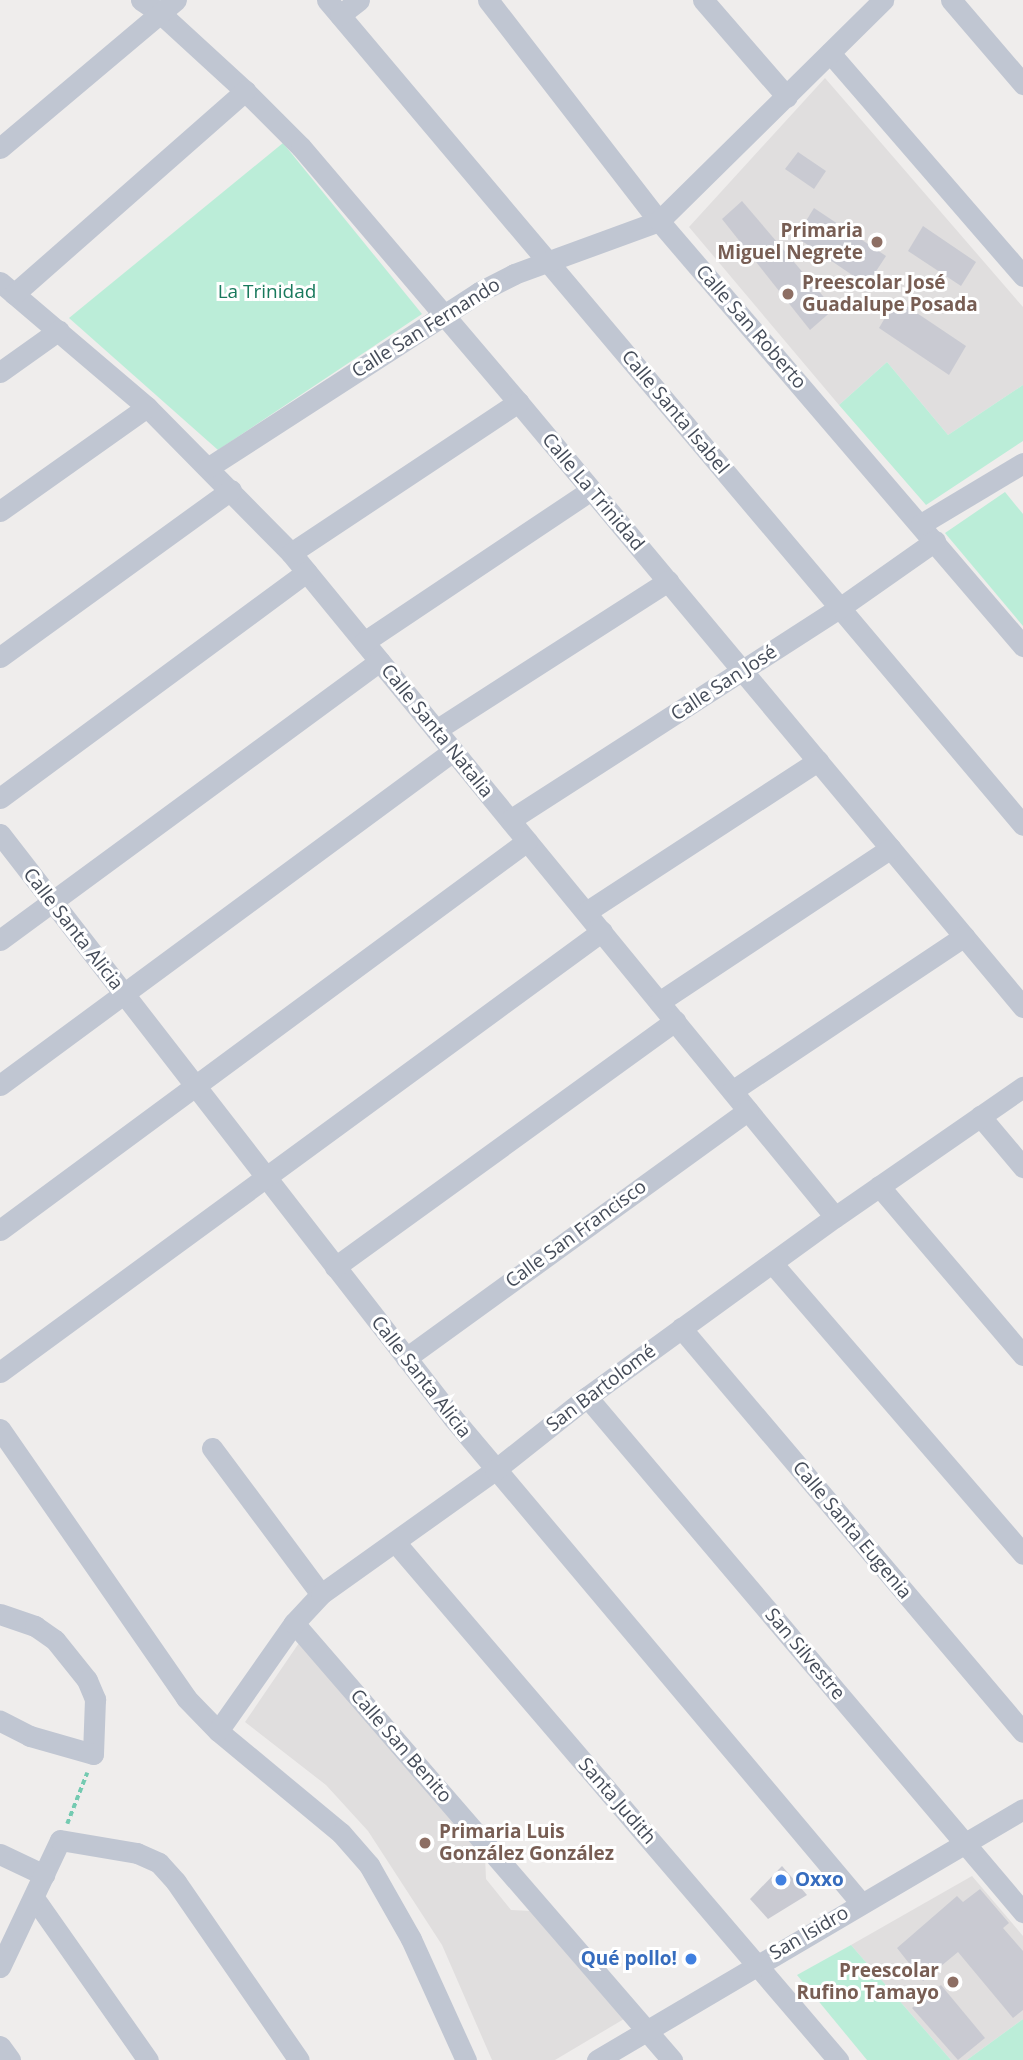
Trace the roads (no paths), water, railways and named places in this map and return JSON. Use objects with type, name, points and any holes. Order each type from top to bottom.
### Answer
[{"type":"street","name":"Calle La Trinidad","points":[[141,0],[168,7],[301,147],[518,402],[1023,1007]]},
{"type":"street","points":[[333,8],[359,0]]},
{"type":"street","name":"Calle San Roberto","points":[[488,0],[659,221],[1023,646]]},
{"type":"street","points":[[703,0],[787,97]]},
{"type":"street","points":[[659,221],[883,0]]},
{"type":"street","points":[[951,0],[1023,84]]},
{"type":"street","points":[[0,148],[168,7]]},
{"type":"street","name":"Calle Santa Isabel","points":[[333,8],[1023,825]]},
{"type":"street","points":[[830,53],[1023,276]]},
{"type":"street","points":[[7,288],[246,92]]},
{"type":"street","name":"Calle San Fernando","points":[[209,467],[491,286],[548,261],[659,221]]},
{"type":"street","name":"Calle Santa Natalia","points":[[7,288],[147,407],[231,489],[291,553],[835,1217]]},
{"type":"street","points":[[0,373],[59,330]]},
{"type":"street","points":[[291,553],[518,402]]},
{"type":"street","points":[[0,511],[147,407]]},
{"type":"street","points":[[921,524],[1023,463]]},
{"type":"street","points":[[0,657],[231,489]]},
{"type":"street","points":[[364,642],[591,490]]},
{"type":"street","name":"Calle San José","points":[[510,820],[841,607],[935,541]]},
{"type":"street","points":[[0,798],[307,572]]},
{"type":"street","points":[[436,730],[667,581]]},
{"type":"street","points":[[0,940],[380,661]]},
{"type":"street","points":[[0,1085],[453,751]]},
{"type":"street","points":[[586,912],[818,761]]},
{"type":"street","name":"Calle Santa Alicia","points":[[0,834],[405,1358],[495,1470],[861,1903]]},
{"type":"street","points":[[0,1230],[527,841]]},
{"type":"street","points":[[659,1002],[891,848]]},
{"type":"street","points":[[0,1372],[601,931]]},
{"type":"street","points":[[732,1091],[964,936]]},
{"type":"street","points":[[335,1267],[675,1021]]},
{"type":"street","name":"San Bartolomé","points":[[218,1731],[294,1623],[321,1594],[495,1470],[587,1397],[681,1328],[1023,1087]]},
{"type":"street","name":"Calle San Francisco","points":[[405,1358],[748,1110]]},
{"type":"street","points":[[980,1116],[1023,1167]]},
{"type":"street","points":[[879,1186],[1023,1354]]},
{"type":"street","points":[[772,1263],[1023,1554]]},
{"type":"street","name":"Calle Santa Eugenia","points":[[681,1328],[1023,1732]]},
{"type":"street","name":"San Silvestre","points":[[587,1397],[1023,1912]]},
{"type":"street","points":[[0,1429],[165,1671],[218,1731],[325,1819],[369,1865],[411,1939],[466,2060]]},
{"type":"street","points":[[212,1448],[321,1594]]},
{"type":"street","name":"Santa Judith","points":[[396,1542],[838,2060]]},
{"type":"street","points":[[0,1614],[35,1626],[55,1640],[87,1679],[95,1699],[93,1754],[30,1736],[0,1721]]},
{"type":"street","name":"Calle San Benito","points":[[294,1623],[672,2060]]},
{"type":"street","name":"San Isidro","points":[[597,2060],[757,1963],[1023,1809]]},
{"type":"street","points":[[0,1967],[60,1840],[137,1853],[159,1863],[176,1882],[299,2060]]},
{"type":"street","points":[[0,1854],[44,1875]]},
{"type":"street","points":[[34,1898],[148,2060]]},
{"type":"street","points":[[0,2046],[10,2060]]},
{"type":"place","name":"Primaria Miguel Negrete","points":[[877,242]]},
{"type":"place","name":"Preescolar José Guadalupe Posada","points":[[788,294]]},
{"type":"place","name":"Primaria Luis González González","points":[[425,1843]]},
{"type":"place","name":"Oxxo","points":[[781,1880]]},
{"type":"place","name":"Qué pollo!","points":[[691,1959]]},
{"type":"place","name":"Preescolar Rufino Tamayo","points":[[953,1982]]},
{"type":"park label","name":"La Trinidad","points":[[267,292]]}]
